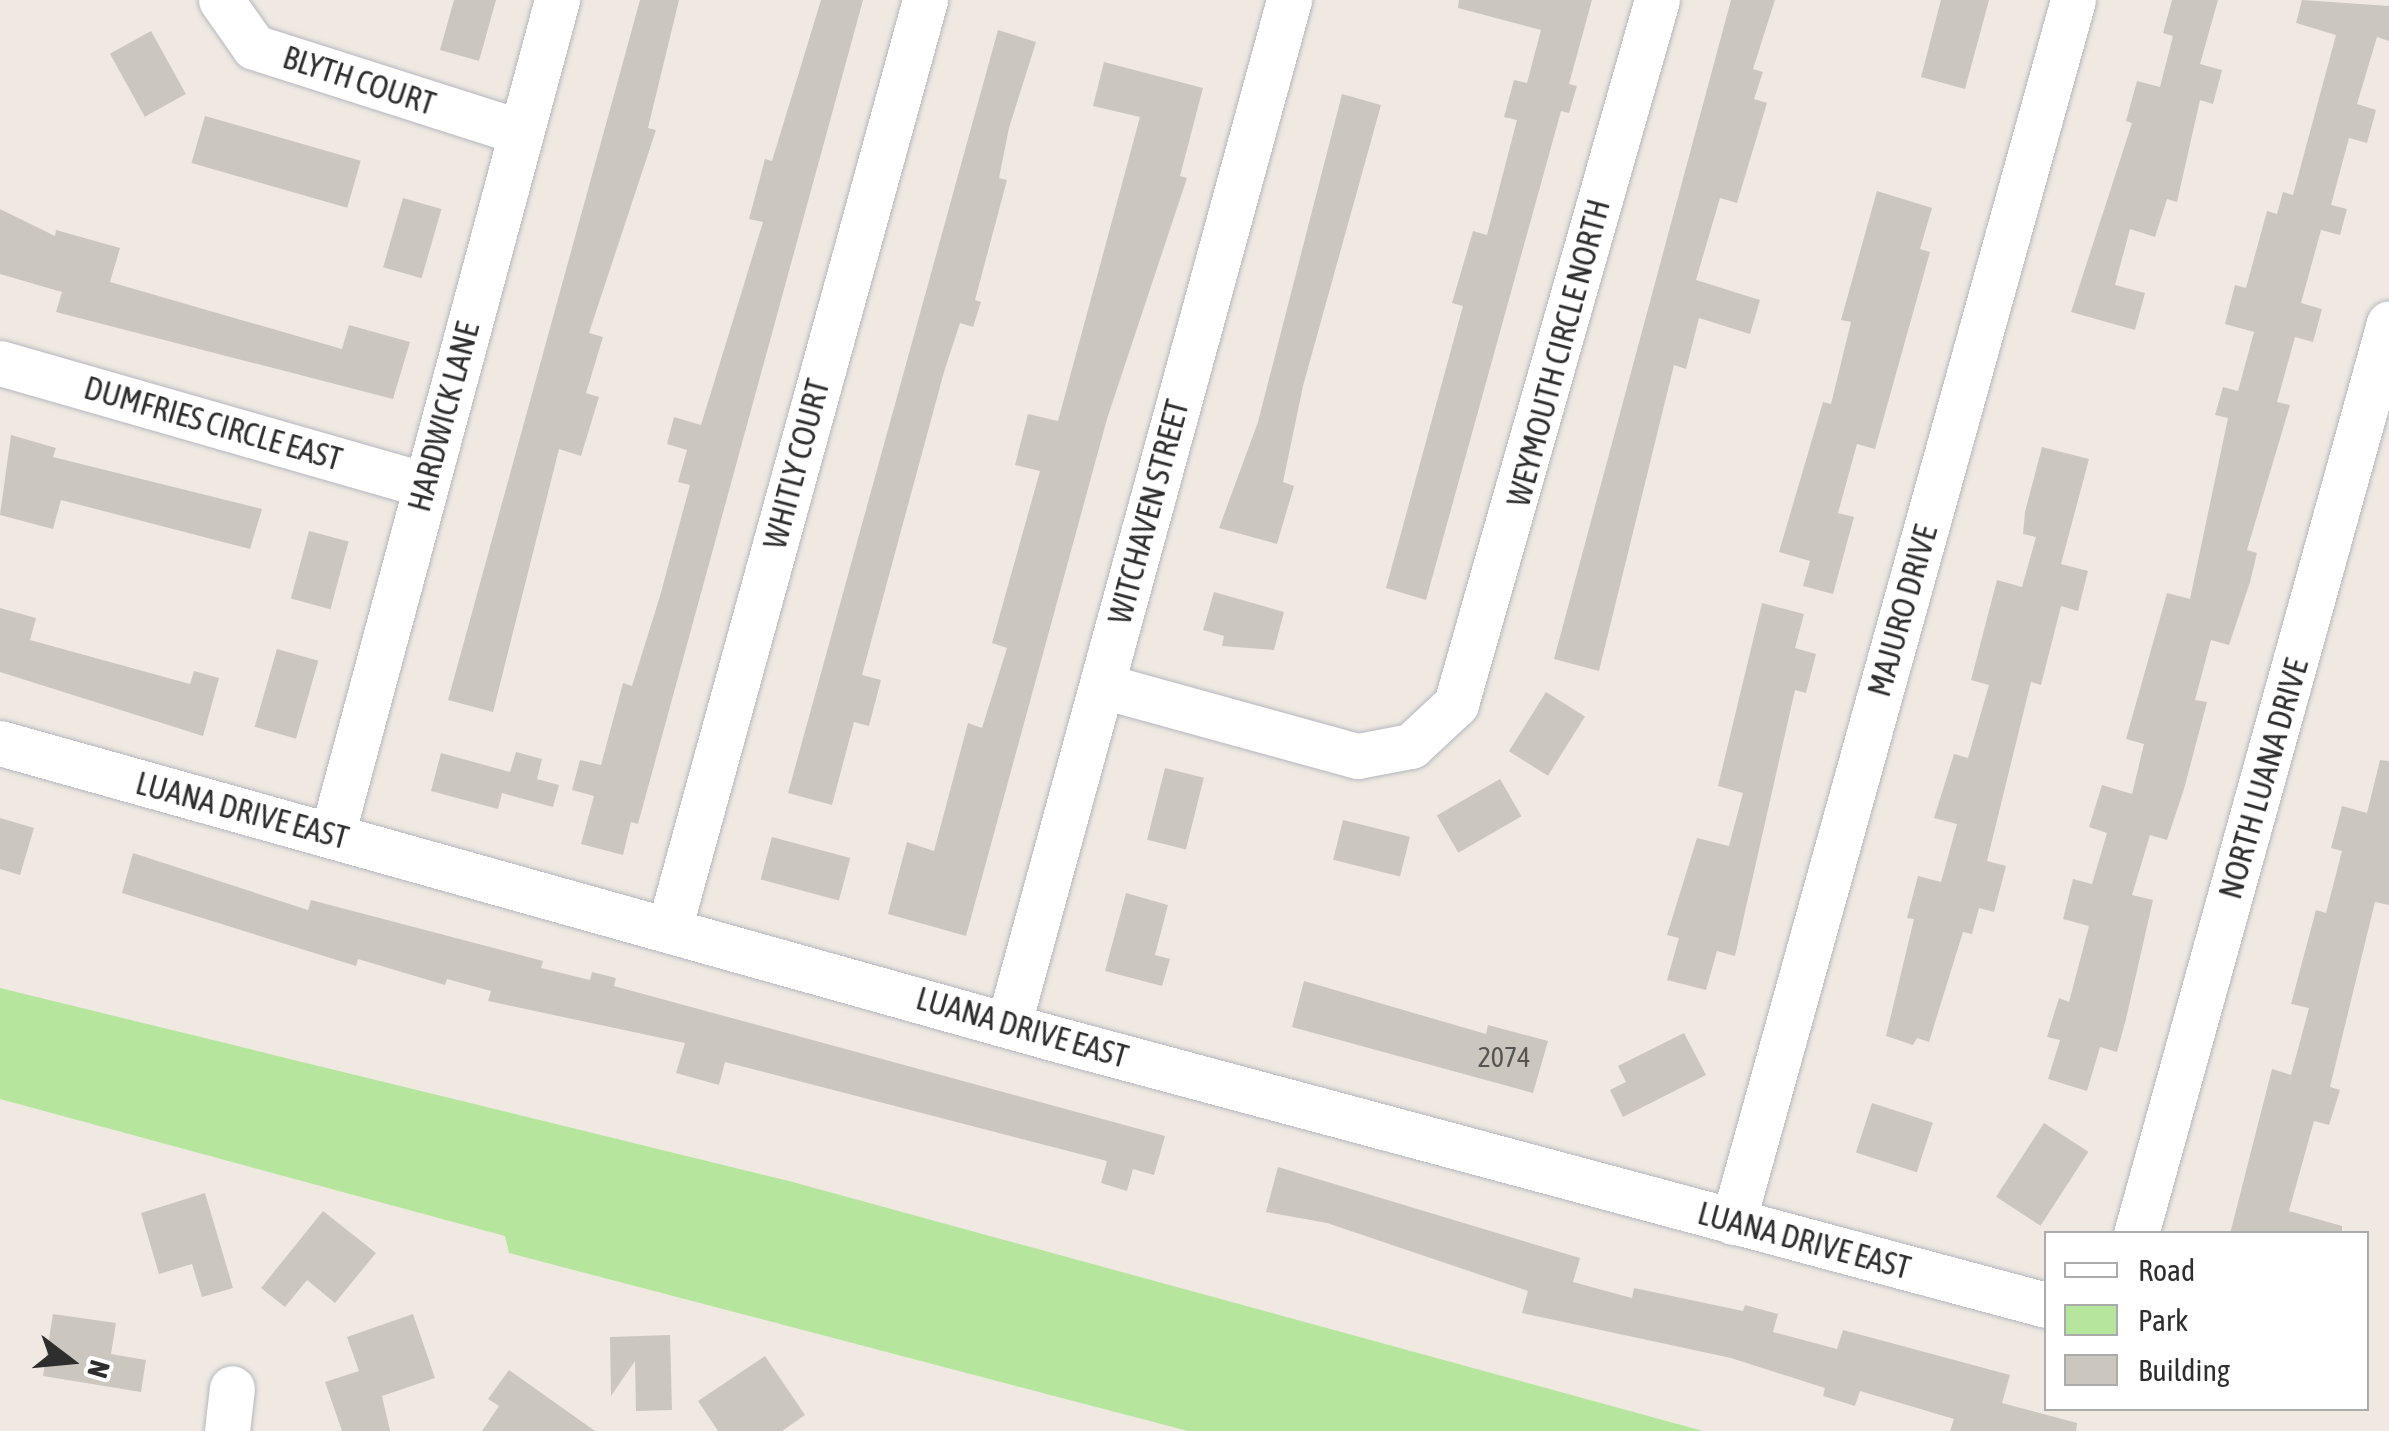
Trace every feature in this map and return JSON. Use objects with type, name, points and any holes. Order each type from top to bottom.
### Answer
[{"type":"street","name":"BLYTH COURT","points":[[221,0],[254,47],[521,132]]},
{"type":"street","name":"HARDWICK LANE","points":[[332,835],[557,0]]},
{"type":"street","name":"WHITLY COURT","points":[[669,929],[924,0]]},
{"type":"street","name":"WITCHAVEN STREET","points":[[1009,1024],[1289,0]]},
{"type":"street","name":"WEYMOUTH CIRCLE NORTH","points":[[1103,686],[1358,756],[1411,746],[1456,704],[1657,0]]},
{"type":"street","name":"MAJURO DRIVE","points":[[1733,1222],[2072,0]]},
{"type":"street","name":"NORTH LUANA DRIVE","points":[[2137,1231],[2389,324]]},
{"type":"street","name":"DUMFRIES CIRCLE EAST","points":[[0,363],[426,485]]},
{"type":"street","name":"LUANA DRIVE EAST","points":[[0,743],[1009,1024],[2044,1303]]},
{"type":"green space","points":[[0,988],[789,1181],[1703,1431],[1188,1431],[509,1253],[505,1236],[0,1099]]},
{"type":"building","points":[[454,0],[496,0],[479,61],[440,50]]},
{"type":"building","points":[[640,0],[679,0],[648,128],[656,130],[589,333],[603,337],[586,393],[599,397],[581,456],[559,449],[493,712],[448,700]]},
{"type":"building","points":[[821,0],[863,0],[638,824],[631,822],[623,855],[581,844],[594,796],[572,790],[580,760],[601,765],[623,683],[632,686],[690,485],[678,482],[687,450],[667,444],[674,417],[701,425],[763,222],[749,219],[765,159],[772,161]]},
{"type":"building","points":[[1459,0],[1592,0],[1569,84],[1577,86],[1569,113],[1561,111],[1426,600],[1386,588],[1463,306],[1452,303],[1473,231],[1487,235],[1517,120],[1504,117],[1514,80],[1527,83],[1541,30],[1458,8]]},
{"type":"building","points":[[1731,0],[1775,0],[1753,69],[1763,72],[1754,99],[1767,103],[1737,203],[1720,198],[1696,280],[1760,300],[1750,334],[1699,318],[1686,369],[1674,365],[1599,671],[1554,659]]},
{"type":"building","points":[[1941,0],[1989,0],[1965,89],[1921,77]]},
{"type":"building","points":[[2172,0],[2218,0],[2200,64],[2222,70],[2213,104],[2200,100],[2177,202],[2167,199],[2155,237],[2130,229],[2115,285],[2145,293],[2135,330],[2071,312],[2132,123],[2126,121],[2137,81],[2160,87],[2173,36],[2163,33]]},
{"type":"building","points":[[2302,0],[2389,6],[2389,41],[2377,37],[2357,104],[2376,110],[2367,143],[2349,138],[2331,205],[2347,209],[2340,235],[2321,230],[2301,303],[2322,309],[2313,342],[2295,337],[2277,402],[2290,405],[2247,550],[2257,553],[2250,582],[2229,645],[2211,640],[2195,700],[2207,702],[2184,789],[2167,840],[2150,835],[2132,895],[2153,900],[2117,1052],[2100,1047],[2087,1091],[2048,1079],[2060,1040],[2047,1037],[2059,998],[2069,1002],[2089,926],[2063,919],[2073,879],[2092,884],[2107,833],[2089,827],[2102,785],[2132,794],[2144,744],[2126,739],[2167,593],[2190,599],[2228,418],[2215,415],[2223,387],[2238,391],[2254,332],[2225,324],[2235,285],[2246,288],[2267,211],[2277,214],[2283,192],[2293,195],[2336,35],[2296,23]]},
{"type":"building","points":[[998,30],[1036,42],[1009,128],[999,178],[1007,180],[975,300],[981,302],[973,327],[960,323],[944,372],[862,675],[881,680],[869,726],[854,722],[832,805],[788,793]]},
{"type":"building","points":[[151,31],[186,94],[145,117],[110,54]]},
{"type":"building","points":[[1104,62],[1203,88],[1180,176],[1187,178],[1107,419],[966,936],[888,914],[907,842],[934,851],[968,723],[982,728],[1007,648],[992,643],[1040,471],[1015,465],[1028,414],[1058,421],[1140,117],[1093,106]]},
{"type":"building","points":[[1342,94],[1381,105],[1303,386],[1283,482],[1294,486],[1277,544],[1219,528],[1258,422]]},
{"type":"building","points":[[205,116],[361,161],[347,208],[191,163]]},
{"type":"building","points":[[1877,191],[1932,208],[1920,249],[1930,252],[1875,449],[1857,444],[1838,513],[1854,517],[1833,594],[1803,586],[1810,561],[1779,552],[1823,402],[1831,404],[1851,322],[1841,320]]},
{"type":"building","points":[[403,198],[441,209],[422,278],[383,267]]},
{"type":"building","points":[[0,209],[55,236],[56,230],[120,248],[110,282],[342,349],[349,325],[410,342],[393,399],[56,312],[62,292],[0,274]]},
{"type":"building","points":[[11,435],[56,448],[53,457],[262,509],[250,549],[61,500],[53,529],[0,515]]},
{"type":"building","points":[[2042,447],[2089,459],[2061,564],[2088,571],[2078,611],[2061,606],[2041,685],[2031,682],[1987,861],[2006,866],[1994,912],[1979,908],[1972,934],[1963,932],[1929,1042],[1917,1038],[1913,1045],[1886,1036],[1914,919],[1907,918],[1918,876],[1941,882],[1957,824],[1934,818],[1954,754],[1968,758],[1989,685],[1971,680],[1997,580],[2022,587],[2036,537],[2023,534],[2025,512]]},
{"type":"building","points":[[309,531],[349,542],[330,609],[291,599]]},
{"type":"building","points":[[1214,592],[1284,612],[1274,650],[1222,646],[1224,636],[1203,630]]},
{"type":"building","points":[[1762,603],[1804,614],[1795,648],[1816,654],[1806,693],[1795,690],[1735,956],[1717,951],[1706,990],[1667,980],[1679,938],[1667,935],[1697,838],[1729,846],[1743,793],[1718,786]]},
{"type":"building","points":[[0,608],[36,618],[30,640],[190,684],[194,671],[219,678],[203,736],[0,672]]},
{"type":"building","points":[[277,649],[318,661],[296,739],[255,727]]},
{"type":"building","points":[[1546,692],[1585,716],[1548,776],[1509,751]]},
{"type":"building","points":[[516,752],[542,759],[537,779],[559,785],[553,807],[502,793],[498,809],[431,791],[441,753],[510,772]]},
{"type":"building","points":[[2380,760],[2389,761],[2389,905],[2375,902],[2330,1087],[2340,1090],[2329,1125],[2314,1121],[2289,1211],[2342,1226],[2342,1231],[2231,1231],[2272,1069],[2291,1075],[2309,1008],[2291,1004],[2316,910],[2326,913],[2342,851],[2331,848],[2342,806],[2367,813]]},
{"type":"building","points":[[1165,768],[1204,778],[1186,849],[1147,840]]},
{"type":"building","points":[[1500,779],[1522,816],[1458,853],[1437,816]]},
{"type":"building","points":[[0,818],[34,828],[20,875],[0,869]]},
{"type":"building","points":[[1343,820],[1410,837],[1400,876],[1333,860]]},
{"type":"building","points":[[772,837],[850,858],[839,900],[761,880]]},
{"type":"building","points":[[133,853],[308,910],[311,900],[543,961],[541,968],[590,980],[592,972],[616,978],[614,986],[1165,1136],[1154,1175],[1133,1169],[1127,1191],[1101,1183],[1107,1161],[725,1062],[719,1085],[676,1073],[685,1043],[488,1001],[491,991],[447,979],[445,985],[358,959],[356,966],[122,893]]},
{"type":"building","points":[[1126,893],[1168,905],[1155,955],[1170,959],[1162,986],[1105,971]]},
{"type":"building","points":[[1304,981],[1486,1034],[1488,1025],[1548,1041],[1533,1093],[1292,1027]]},
{"type":"building","points":[[1684,1033],[1706,1075],[1623,1117],[1610,1090],[1626,1082],[1618,1066]]},
{"type":"building","points":[[1872,1103],[1933,1123],[1917,1172],[1856,1152]]},
{"type":"building","points":[[2044,1123],[2088,1152],[2041,1226],[1996,1197]]},
{"type":"building","points":[[1278,1167],[1580,1258],[1573,1282],[1632,1298],[1634,1288],[1743,1311],[1745,1305],[1778,1314],[1773,1332],[1837,1349],[1843,1330],[2010,1375],[2002,1403],[2077,1423],[2076,1431],[1950,1431],[1954,1419],[1860,1391],[1855,1406],[1823,1396],[1825,1388],[1731,1358],[1522,1313],[1528,1291],[1327,1223],[1266,1212]]},
{"type":"building","points":[[205,1193],[233,1288],[202,1297],[192,1264],[159,1274],[141,1213]]},
{"type":"building","points":[[323,1211],[376,1253],[335,1303],[307,1280],[285,1307],[261,1288]]},
{"type":"building","points":[[53,1314],[116,1323],[111,1354],[146,1360],[141,1392],[43,1376]]},
{"type":"building","points":[[413,1314],[435,1378],[382,1396],[390,1431],[342,1431],[325,1382],[359,1371],[347,1337]]},
{"type":"building","points":[[670,1335],[672,1410],[636,1411],[635,1361],[611,1396],[610,1337]]},
{"type":"building","points":[[765,1356],[805,1415],[782,1431],[718,1431],[698,1401]]},
{"type":"building","points":[[509,1370],[595,1431],[482,1431],[499,1406],[488,1399]]}]
